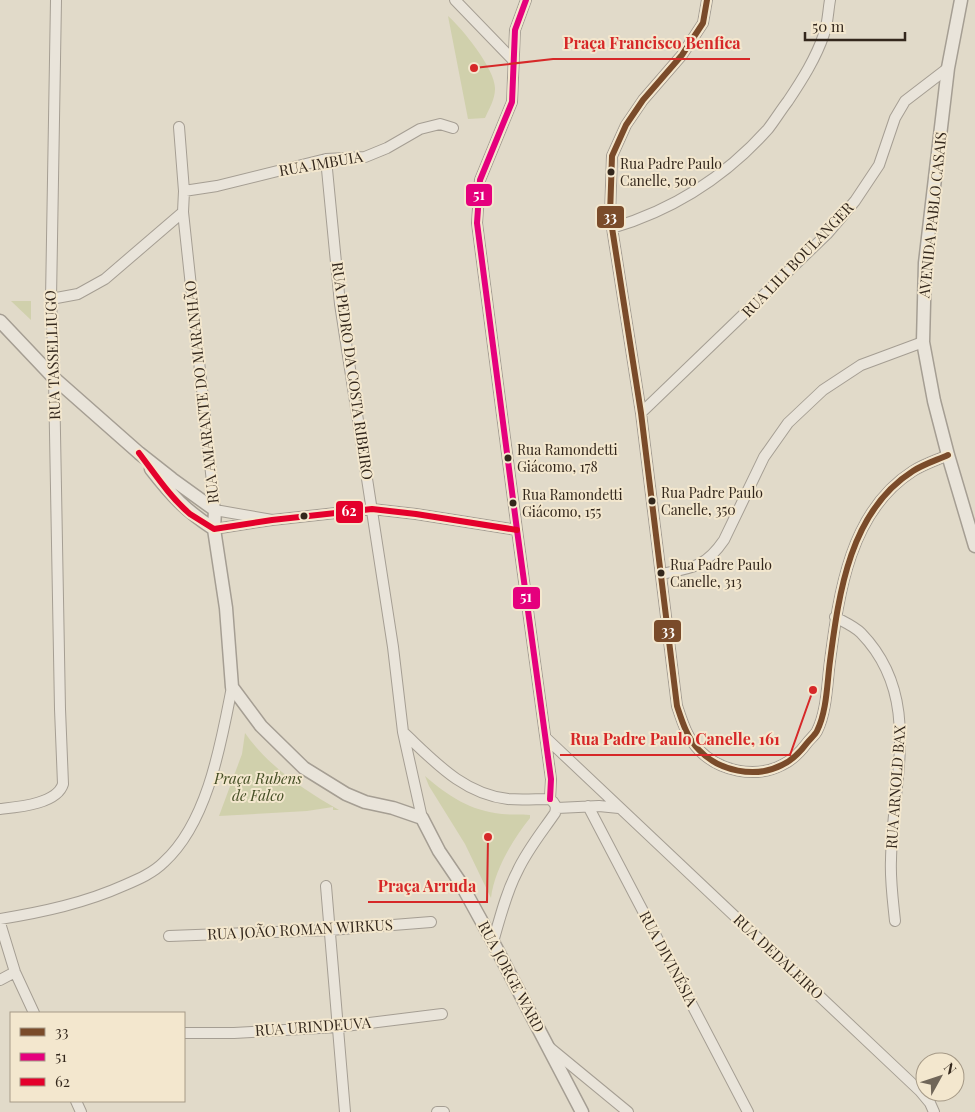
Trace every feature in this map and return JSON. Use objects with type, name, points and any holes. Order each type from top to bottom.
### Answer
[{"type":"street","name":"RUA TASSELLIUGO","points":[[0,809],[50,799],[62,788],[54,378],[50,299],[56,0]]},
{"type":"street","points":[[455,0],[513,60]]},
{"type":"street","points":[[526,0],[515,30],[512,102],[480,180],[478,222],[516,530],[546,738],[551,779],[550,799]]},
{"type":"street","points":[[707,0],[703,23],[682,55],[643,100],[626,124],[612,156],[610,215],[641,413],[677,706],[685,729],[698,749],[711,760],[728,769],[745,772],[765,772],[783,765],[802,750],[817,731],[823,711],[835,617],[853,545],[870,513],[890,489],[914,470],[948,455]]},
{"type":"street","points":[[612,228],[636,221],[696,192],[732,165],[769,128],[798,87],[813,60],[825,32],[830,0]]},
{"type":"street","name":"AVENIDA PABLO CASAIS","points":[[961,0],[948,68],[925,263],[924,342],[934,401],[975,546]]},
{"type":"street","name":"RUA LILI BOULANGER","points":[[641,413],[827,234],[855,202],[879,165],[895,118],[905,101],[948,68]]},
{"type":"street","name":"RUA IMBUIA","points":[[184,191],[217,186],[326,160],[366,156],[387,148],[420,129],[440,124],[453,128]]},
{"type":"street","name":"RUA AMARANTE DO MARANHÃO","points":[[179,127],[184,191],[183,212],[215,510],[214,529],[226,608],[232,687]]},
{"type":"street","name":"RUA PEDRO DA COSTA RIBEIRO","points":[[326,160],[340,304],[393,646],[403,732],[422,818]]},
{"type":"street","points":[[50,299],[78,294],[104,279],[183,212]]},
{"type":"street","points":[[0,321],[54,378],[139,453],[172,479],[215,510],[272,520]]},
{"type":"street","points":[[660,574],[692,568],[713,554],[724,540],[764,457],[788,423],[823,390],[861,366],[924,342]]},
{"type":"street","points":[[139,453],[182,506],[214,529],[272,520],[372,509],[516,530]]},
{"type":"street","name":"RUA ARNOLD BAX","points":[[835,617],[860,632],[870,644],[883,662],[897,699],[901,721],[900,758],[891,860],[895,921]]},
{"type":"street","points":[[232,687],[261,726],[304,768],[346,794],[365,802],[393,808],[422,818]]},
{"type":"street","points":[[34,1012],[15,972],[0,921],[49,911],[101,896],[144,877],[164,863],[180,844],[195,821],[220,748],[232,687]]},
{"type":"street","points":[[403,732],[450,775],[473,790],[509,799],[550,799],[555,803],[557,808],[555,813],[529,850],[517,872],[493,942]]},
{"type":"street","name":"RUA DEDALEIRO","points":[[546,738],[920,1091],[934,1111]]},
{"type":"street","points":[[557,808],[588,806],[619,808]]},
{"type":"street","name":"RUA DIVINÉSIA","points":[[588,806],[748,1112]]},
{"type":"street","name":"RUA JORGE WARD","points":[[422,818],[439,851],[460,882],[493,942],[582,1112]]},
{"type":"street","points":[[326,886],[345,1112]]},
{"type":"street","name":"RUA JOÃO ROMAN WIRKUS","points":[[170,936],[330,930],[431,922]]},
{"type":"street","points":[[0,980],[15,972]]},
{"type":"street","name":"RUA URINDEUVA","points":[[185,1033],[337,1027],[442,1014]]},
{"type":"street","points":[[546,1044],[628,1112]]},
{"type":"street","points":[[437,1112],[444,1112]]},
{"type":"green space","points":[[448,16],[477,50],[494,81],[494,96],[485,118],[468,119]]},
{"type":"green space","points":[[11,301],[31,301],[31,320]]},
{"type":"green space","name":"Praça Rubens de Falco","points":[[245,733],[265,757],[288,777],[339,810],[333,810],[333,807],[307,811],[219,816],[242,754]]},
{"type":"green space","points":[[425,776],[451,796],[480,810],[530,815],[530,818],[511,845],[500,866],[491,898],[465,844],[429,786]]},
{"type":"transit line","name":"51","points":[[526,0],[515,30],[512,102],[480,180],[477,223],[551,779],[550,799]]},
{"type":"transit line","name":"33","points":[[707,0],[703,23],[682,55],[643,100],[626,125],[612,156],[610,215],[641,413],[677,706],[691,740],[707,757],[727,768],[738,771],[760,772],[785,763],[802,749],[815,734],[825,706],[838,608],[844,581],[851,555],[861,531],[875,508],[892,488],[913,471],[948,455]]},
{"type":"transit line","name":"62","points":[[139,453],[176,500],[190,514],[214,529],[272,520],[372,509],[517,530]]},
{"type":"place","name":"Praça Francisco Benfica","points":[[474,68]]},
{"type":"place","name":"Rua Padre Paulo Canelle, 500","points":[[611,172]]},
{"type":"place","name":"Rua Ramondetti Giácomo, 178","points":[[508,458]]},
{"type":"place","name":"Rua Padre Paulo Canelle, 350","points":[[652,501]]},
{"type":"place","name":"Rua Ramondetti Giácomo, 155","points":[[513,503]]},
{"type":"place","name":"Rua Padre Paulo Canelle, 313","points":[[661,573]]},
{"type":"place","name":"Rua Padre Paulo Canelle, 161","points":[[813,690]]},
{"type":"place","name":"Praça Arruda","points":[[488,837]]}]
